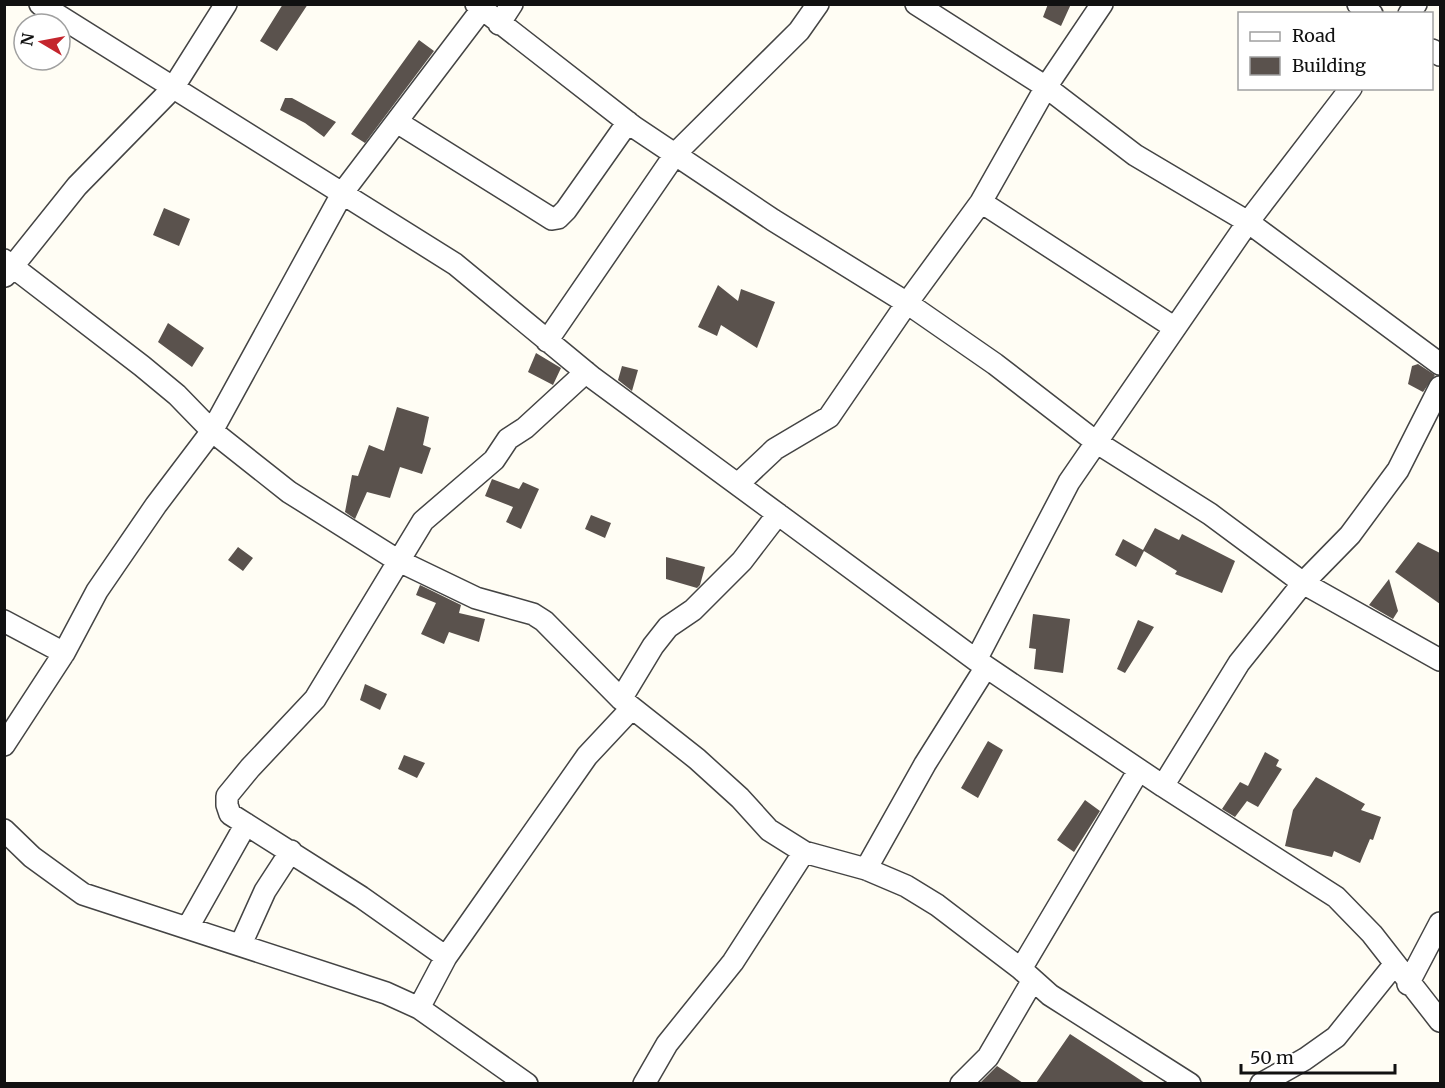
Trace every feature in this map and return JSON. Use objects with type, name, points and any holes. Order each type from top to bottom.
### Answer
[{"type":"street","points":[[40,4],[455,264],[586,372],[981,663],[1163,786],[1336,897],[1372,934],[1408,984],[1440,1021]]},
{"type":"street","points":[[226,4],[172,88],[77,186],[7,267],[142,366],[189,406],[212,431],[289,492],[397,560],[476,598],[533,614],[544,621],[626,704],[697,759],[740,798],[769,830],[804,852],[866,869],[906,886],[937,905],[1027,974],[1050,995],[1190,1083]]},
{"type":"street","points":[[499,24],[512,4]]},
{"type":"street","points":[[547,341],[676,153],[800,31],[818,4]]},
{"type":"street","points":[[916,4],[1046,87],[1135,155],[1248,222],[1440,364]]},
{"type":"street","points":[[738,484],[775,449],[829,417],[907,303],[981,202],[1046,87],[1102,4]]},
{"type":"street","points":[[4,744],[64,653],[97,591],[156,504],[212,431],[343,192],[479,7],[628,122],[773,220],[907,303],[995,364],[1096,442],[1210,514],[1303,583],[1440,660]]},
{"type":"street","points":[[866,869],[981,663],[1069,482],[1248,222],[1350,90]]},
{"type":"street","points":[[396,122],[552,219],[558,218],[566,210],[628,122]]},
{"type":"street","points":[[981,202],[1175,328]]},
{"type":"street","points":[[446,957],[291,851],[230,813],[227,796],[315,699],[397,560],[423,521],[494,460],[508,439],[525,428],[586,372]]},
{"type":"street","points":[[1163,786],[1239,663],[1303,583],[1350,535],[1398,470],[1440,387]]},
{"type":"street","points":[[419,1008],[446,957],[626,704],[653,646],[668,627],[693,610],[742,561],[778,514]]},
{"type":"street","points":[[4,621],[64,653]]},
{"type":"street","points":[[961,1083],[988,1057],[1027,974],[1139,770]]},
{"type":"street","points":[[188,927],[246,824]]},
{"type":"street","points":[[4,830],[32,857],[83,894],[242,944],[386,993],[419,1008],[527,1083]]},
{"type":"street","points":[[242,944],[265,891],[291,851]]},
{"type":"street","points":[[644,1083],[667,1044],[733,962],[804,852]]},
{"type":"street","points":[[1408,984],[1440,923]]},
{"type":"street","points":[[1262,1083],[1305,1059],[1336,1037],[1394,965]]},
{"type":"building","points":[[283,4],[308,4],[277,51],[260,41]]},
{"type":"building","points":[[1048,4],[1071,4],[1061,26],[1043,17]]},
{"type":"building","points":[[419,40],[434,51],[365,143],[351,134]]},
{"type":"building","points":[[285,98],[292,98],[336,122],[324,137],[305,123],[280,110]]},
{"type":"building","points":[[164,208],[190,219],[179,246],[153,235]]},
{"type":"building","points":[[718,285],[738,301],[741,289],[775,302],[757,348],[721,325],[717,336],[698,327]]},
{"type":"building","points":[[168,323],[204,348],[192,367],[158,342]]},
{"type":"building","points":[[536,353],[561,368],[553,385],[528,372]]},
{"type":"building","points":[[1418,364],[1435,375],[1423,392],[1408,384],[1412,366]]},
{"type":"building","points":[[622,366],[638,370],[632,391],[618,380]]},
{"type":"building","points":[[397,407],[429,417],[423,445],[431,448],[422,474],[400,467],[390,498],[367,492],[355,519],[345,512],[352,475],[358,476],[369,445],[384,451]]},
{"type":"building","points":[[492,479],[519,489],[523,482],[539,489],[521,529],[506,522],[513,507],[485,496]]},
{"type":"building","points":[[591,515],[611,523],[605,538],[585,529]]},
{"type":"building","points":[[1155,528],[1179,540],[1182,534],[1235,561],[1222,593],[1175,574],[1177,571],[1144,551],[1136,567],[1115,555],[1123,539],[1143,550]]},
{"type":"building","points":[[1418,542],[1440,553],[1440,604],[1395,572]]},
{"type":"building","points":[[238,547],[253,558],[243,571],[228,560]]},
{"type":"building","points":[[666,557],[705,567],[700,585],[697,588],[666,579]]},
{"type":"building","points":[[1389,579],[1398,611],[1393,619],[1369,605]]},
{"type":"building","points":[[420,585],[461,605],[459,613],[485,619],[479,642],[449,632],[444,644],[421,634],[436,603],[416,595]]},
{"type":"building","points":[[1033,614],[1070,619],[1063,673],[1034,669],[1036,649],[1029,648]]},
{"type":"building","points":[[1138,620],[1154,627],[1125,673],[1117,669]]},
{"type":"building","points":[[365,684],[387,694],[380,710],[360,700]]},
{"type":"building","points":[[988,741],[1003,750],[978,798],[961,788]]},
{"type":"building","points":[[1265,752],[1279,760],[1276,766],[1282,769],[1258,807],[1247,801],[1235,817],[1222,809],[1240,782],[1248,786]]},
{"type":"building","points":[[404,755],[425,763],[417,778],[398,769]]},
{"type":"building","points":[[1316,777],[1365,804],[1361,810],[1381,817],[1373,840],[1370,839],[1360,863],[1334,851],[1332,857],[1285,846],[1293,810]]},
{"type":"building","points":[[1085,800],[1100,811],[1074,852],[1057,840]]},
{"type":"building","points":[[1070,1034],[1107,1058],[1145,1083],[1036,1083]]},
{"type":"building","points":[[997,1066],[1023,1083],[980,1083]]}]
